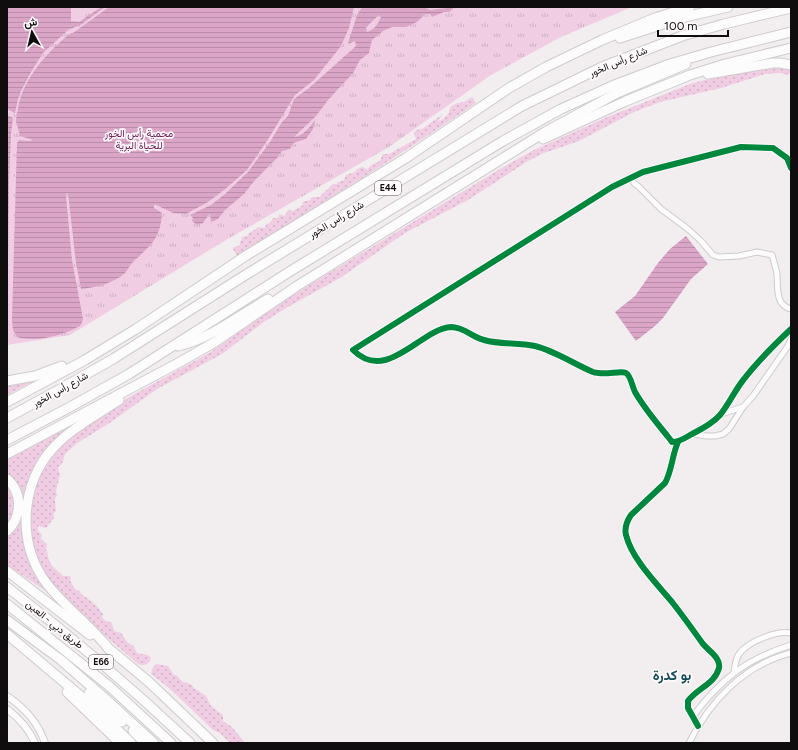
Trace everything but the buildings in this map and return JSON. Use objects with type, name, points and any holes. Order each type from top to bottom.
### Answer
[{"type":"highway","points":[[7,402],[85,360],[182,299],[247,255],[406,158],[509,88],[602,40],[634,26],[690,7]]},
{"type":"highway","points":[[568,57],[652,27],[685,17],[728,7]]},
{"type":"highway","name":"شارع رأس الخور","points":[[7,418],[113,359],[247,274],[522,106],[602,67],[682,36],[791,8]]},
{"type":"highway","name":"شارع رأس الخور","points":[[7,440],[104,389],[289,272],[532,124],[624,80],[711,52],[791,32]]},
{"type":"highway","points":[[497,161],[626,101],[668,84],[708,69],[791,48]]},
{"type":"highway","points":[[7,454],[215,342],[296,286],[551,129],[617,93],[692,62],[711,52]]},
{"type":"highway","points":[[668,84],[713,73],[762,65],[780,63],[791,65]]},
{"type":"highway","points":[[171,347],[188,344],[268,299],[296,286]]},
{"type":"highway","points":[[7,381],[36,376],[69,363],[161,308],[182,299]]},
{"type":"highway","points":[[110,650],[93,630],[56,594],[38,569],[28,541],[26,525],[27,510],[32,483],[44,460],[54,446],[72,431],[126,395],[138,384]]},
{"type":"highway","points":[[7,479],[16,489],[19,508],[15,522],[7,531]]},
{"type":"highway","points":[[7,571],[149,682],[213,743]]},
{"type":"highway","name":"طريق دبي - العين","points":[[7,587],[87,650],[190,743]]},
{"type":"highway","name":"طريق دبي - العين","points":[[7,604],[103,681],[170,743]]},
{"type":"highway","points":[[7,620],[61,660],[154,743]]},
{"type":"highway","points":[[20,630],[27,638],[145,743]]},
{"type":"highway","points":[[7,634],[96,709],[131,743]]},
{"type":"highway","points":[[48,670],[53,678],[120,743]]},
{"type":"street","points":[[791,168],[787,158],[774,148],[741,147],[643,172],[612,187],[353,350],[360,357],[365,359],[387,360],[398,355],[438,330],[452,327],[462,329],[472,335],[488,341],[537,346],[596,373],[607,374],[620,371],[626,373],[629,376],[638,397],[668,438],[672,442],[678,442],[711,423],[721,414],[734,392],[753,368],[771,347],[791,329]]},
{"type":"street","points":[[634,183],[661,209],[688,229],[701,241],[712,255],[718,257],[739,256],[757,252],[772,256],[777,273],[778,297],[783,306],[791,309]]},
{"type":"street","points":[[694,434],[712,436],[723,434],[729,429],[743,407],[753,396],[788,346],[791,339]]},
{"type":"street","points":[[721,414],[743,407]]},
{"type":"street","points":[[678,442],[668,478],[665,483],[631,514],[627,520],[625,531],[629,544],[640,563],[719,663],[718,670],[714,678],[688,701],[688,708],[698,726]]},
{"type":"street","points":[[734,673],[737,659],[746,647],[772,634],[780,632],[791,633]]},
{"type":"street","points":[[692,716],[734,673],[754,659],[791,645]]},
{"type":"street","points":[[689,743],[698,726],[713,706],[738,679],[767,661],[791,653]]},
{"type":"street","points":[[7,696],[21,706],[32,717],[40,730],[45,743]]},
{"type":"street","points":[[7,709],[23,724],[32,736],[35,743]]},
{"type":"green space","name":"محمية رأس الخور للحياة البرية","points":[[7,7],[632,7],[561,37],[491,75],[389,147],[226,240],[70,335],[7,345]]},
{"type":"green space","points":[[776,67],[791,70],[789,75],[780,73],[765,74],[721,88],[660,102],[634,112],[579,141],[544,153],[528,161],[468,200],[405,233],[340,278],[286,308],[264,322],[222,354],[157,389],[111,422],[76,444],[65,454],[62,464],[58,467],[60,475],[56,491],[56,511],[53,514],[54,518],[46,528],[38,526],[38,531],[42,535],[40,538],[47,544],[46,550],[48,559],[51,565],[63,576],[71,577],[70,581],[76,590],[80,591],[81,594],[96,605],[103,614],[102,617],[104,620],[112,623],[114,631],[121,633],[127,642],[133,645],[137,653],[149,656],[151,658],[148,664],[138,664],[94,626],[55,588],[36,556],[30,526],[30,511],[32,496],[49,458],[66,439],[122,401],[209,353],[293,295],[532,151],[605,118],[690,84],[720,76]]},
{"type":"green space","points":[[472,97],[476,103],[447,123],[237,256],[233,249],[234,247],[239,246],[242,237],[247,236],[258,227],[265,228],[266,224],[270,223],[273,218],[278,218],[279,214],[285,216],[288,210],[293,211],[303,205],[302,202],[310,200],[312,197],[319,197],[333,184],[337,184],[338,182],[344,180],[346,175],[355,172],[357,169],[363,167],[367,170],[371,165],[380,161],[383,154],[389,154],[416,139],[414,133],[416,130],[422,129],[443,114],[438,121],[442,120],[449,113],[451,106],[464,102]]},
{"type":"green space","points":[[36,380],[7,395],[7,382]]},
{"type":"green space","points":[[71,426],[56,440],[24,503],[22,503],[7,475],[7,459]]},
{"type":"green space","points":[[7,485],[14,500],[14,510],[7,525]]},
{"type":"green space","points":[[21,513],[47,589],[46,591],[7,565],[7,536],[13,530]]},
{"type":"green space","points":[[156,664],[168,666],[174,675],[176,675],[183,682],[191,684],[194,688],[206,696],[211,706],[223,715],[223,721],[232,727],[245,743],[230,743],[220,733],[213,730],[168,687],[151,674],[152,669]]},
{"type":"shaded area","points":[[7,7],[71,7],[71,21],[79,22],[101,7],[105,7],[82,24],[68,30],[43,53],[19,95],[15,113],[7,109]]},
{"type":"shaded area","points":[[109,7],[354,7],[349,28],[341,46],[314,80],[295,95],[267,141],[247,170],[208,202],[186,214],[173,213],[154,205],[154,208],[162,213],[159,230],[153,242],[131,264],[125,273],[115,280],[98,286],[81,289],[67,193],[66,196],[72,260],[83,319],[81,325],[75,329],[59,335],[24,339],[17,337],[13,330],[12,319],[17,143],[19,140],[33,140],[20,136],[16,121],[18,108],[21,97],[31,75],[46,56],[71,33]]},
{"type":"shaded area","points":[[362,7],[424,7],[430,10],[455,7],[449,12],[444,12],[432,17],[430,14],[425,14],[417,22],[406,27],[392,27],[383,31],[372,40],[369,53],[360,60],[353,73],[328,100],[316,116],[294,137],[303,133],[315,120],[313,129],[306,139],[293,143],[290,149],[282,151],[244,194],[225,210],[218,219],[211,222],[210,213],[203,223],[197,225],[192,221],[193,218],[190,215],[211,205],[248,172],[270,142],[282,122],[288,116],[294,99],[309,88],[356,46],[355,41],[348,44],[357,15]],"holes":[[[379,15],[381,17],[376,26],[367,32],[366,27]]]},
{"type":"shaded area","points":[[7,115],[13,118],[9,181],[7,340]]},
{"type":"shaded area","points":[[686,236],[708,264],[691,279],[663,318],[636,341],[615,312],[635,296],[658,263],[670,249]]},
{"type":"cycle path","points":[[791,168],[787,158],[773,148],[741,147],[643,172],[612,187],[353,350],[366,359],[378,361],[391,358],[427,336],[439,330],[451,327],[456,327],[480,339],[490,342],[522,344],[542,348],[593,372],[626,373],[629,376],[635,392],[642,404],[672,442],[685,438],[707,426],[717,418],[749,372],[791,329]]},
{"type":"cycle path","points":[[678,442],[665,483],[631,515],[626,524],[625,532],[633,553],[639,562],[718,661],[719,668],[717,674],[688,701],[688,708],[698,726]]},
{"type":"district","name":"بو كدرة","points":[[672,675]]}]
